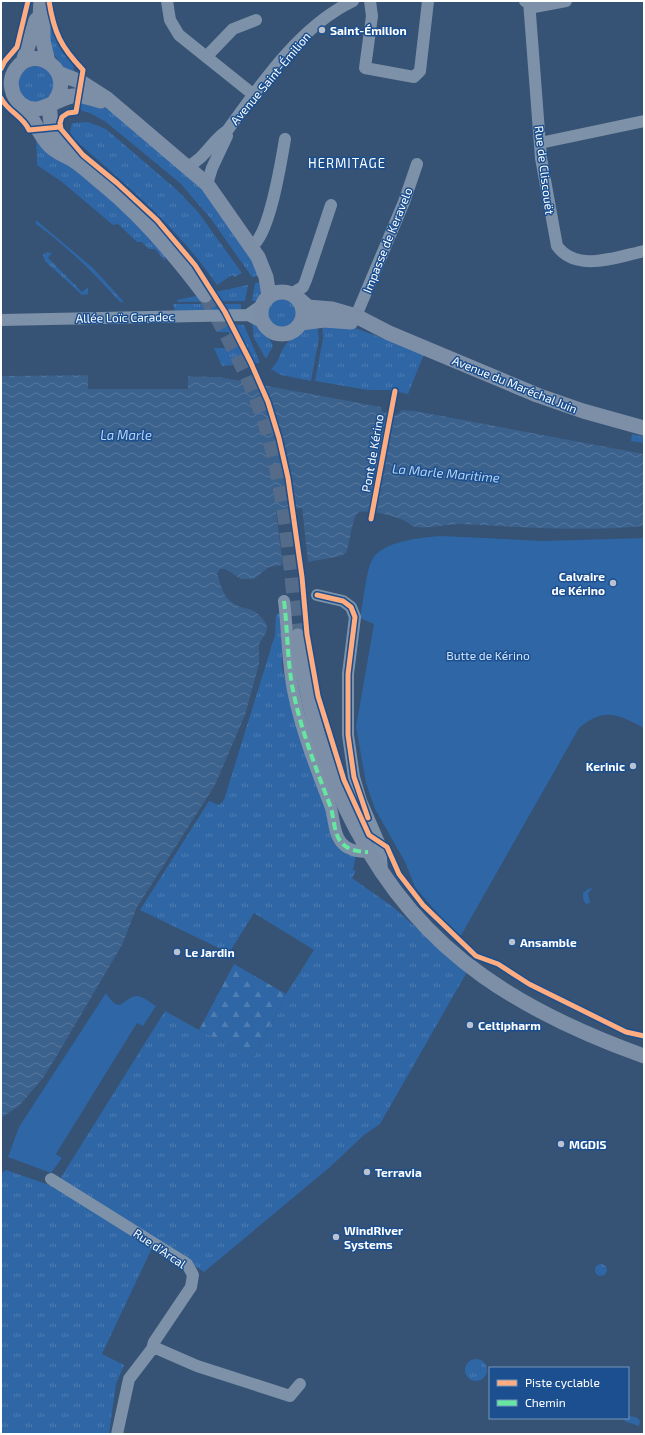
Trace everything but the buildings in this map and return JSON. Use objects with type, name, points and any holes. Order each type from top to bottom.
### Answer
[{"type":"main road","points":[[41,1],[40,16],[43,20],[43,41],[53,68],[60,79],[60,91],[52,103],[51,128],[67,148],[73,160]]},
{"type":"main road","points":[[40,16],[36,20],[23,62],[13,73],[11,88],[17,101],[33,118],[48,144],[59,154],[73,160],[123,201],[149,226],[187,271],[205,296]]},
{"type":"main road","points":[[23,62],[36,59],[53,68]]},
{"type":"main road","name":"Avenue du Maréchal Juin","points":[[53,68],[81,82],[106,98],[188,166],[207,184],[255,252],[266,262],[292,294],[308,307],[332,309],[356,316],[389,332],[537,395],[582,411],[644,428]]},
{"type":"main road","name":"Avenue du Maréchal Juin","points":[[52,103],[79,95],[106,102],[119,109]]},
{"type":"main road","points":[[23,106],[36,109],[52,103]]},
{"type":"main road","name":"Avenue du Maréchal Juin","points":[[255,252],[268,286],[266,301]]},
{"type":"main road","points":[[278,292],[292,294],[303,310],[301,323],[294,331],[280,334],[269,330],[262,322],[261,316],[266,301],[278,292]]},
{"type":"main road","name":"Avenue du Maréchal Juin","points":[[301,323],[336,320],[389,332]]},
{"type":"main road","points":[[298,636],[308,700],[336,786],[368,852],[382,872],[427,928],[482,975],[509,994],[622,1048],[643,1062]]},
{"type":"street","points":[[167,1],[168,13],[175,30],[254,95]]},
{"type":"street","name":"Avenue Saint-Émilion","points":[[188,166],[201,158],[221,134],[227,130],[294,45],[308,31],[326,16],[353,1]]},
{"type":"street","points":[[370,1],[372,16],[365,68],[414,77],[420,71],[428,1]]},
{"type":"street","points":[[528,2],[534,7],[566,1]]},
{"type":"street","name":"Rue de Cliscouët","points":[[528,2],[540,143],[552,228],[557,246],[560,251],[574,258],[597,262],[644,250]]},
{"type":"street","points":[[206,57],[233,29],[256,20]]},
{"type":"street","points":[[540,143],[644,121]]},
{"type":"street","name":"Avenue Saint-Émilion","points":[[207,184],[212,168],[227,136],[227,130]]},
{"type":"street","points":[[255,252],[275,194],[285,139]]},
{"type":"street","name":"Impasse de Keravelo","points":[[356,316],[404,202],[417,164]]},
{"type":"street","points":[[292,294],[302,287],[306,280],[331,205]]},
{"type":"street","points":[[248,315],[266,301]]},
{"type":"street","name":"Allée Loïc Caradec","points":[[1,320],[248,315],[262,322]]},
{"type":"street","points":[[317,595],[343,601],[351,607],[355,617],[348,674],[348,735],[354,777],[361,801],[380,845],[382,872]]},
{"type":"street","points":[[284,601],[287,652],[294,695],[312,757],[335,818],[338,836],[344,846],[352,850],[368,852]]},
{"type":"street","name":"Rue d'Arcal","points":[[51,1179],[187,1264],[193,1275],[191,1287],[154,1342],[152,1348],[129,1379],[117,1434]]},
{"type":"street","points":[[152,1348],[158,1349],[197,1366],[290,1396],[300,1384]]},
{"type":"green space","points":[[47,4],[55,37],[62,51],[73,64],[75,77],[65,70],[49,47]]},
{"type":"green space","points":[[39,66],[49,71],[53,77],[53,91],[49,97],[43,101],[33,102],[23,97],[19,91],[18,81],[23,71],[29,67]]},
{"type":"green space","points":[[80,100],[96,103],[114,113],[202,186],[262,275],[252,277],[211,219],[180,183],[106,122],[90,113],[82,111],[79,107]]},
{"type":"green space","points":[[88,122],[106,129],[177,190],[198,212],[242,273],[235,277],[232,275],[217,285],[169,226],[133,191],[75,140],[70,132],[72,123]]},
{"type":"green space","points":[[36,134],[115,202],[165,253],[165,261],[155,249],[149,249],[142,242],[137,242],[118,224],[113,225],[62,182],[37,165]]},
{"type":"green space","points":[[36,220],[93,268],[124,302],[120,302],[80,261],[36,224]]},
{"type":"green space","points":[[47,252],[52,253],[48,258],[82,292],[88,287],[88,294],[82,295],[45,261],[43,255]]},
{"type":"green space","points":[[262,282],[261,296],[257,301],[252,301],[255,283]]},
{"type":"green space","points":[[248,285],[245,301],[178,302],[177,300]]},
{"type":"green space","points":[[282,299],[292,303],[296,313],[292,323],[282,327],[272,323],[268,313],[272,303]]},
{"type":"green space","points":[[173,304],[241,304],[241,310],[175,311]]},
{"type":"green space","points":[[252,322],[265,330],[273,346],[266,359],[254,338]]},
{"type":"green space","points":[[322,322],[342,323],[424,354],[408,394],[389,390],[368,390],[315,381],[323,338]]},
{"type":"green space","points":[[317,323],[319,338],[311,381],[281,375],[271,369],[290,340],[308,327]]},
{"type":"green space","points":[[218,324],[244,325],[260,363],[222,366],[214,348],[228,348],[229,332],[218,332]]},
{"type":"green space","points":[[632,434],[644,437],[644,443],[631,441]]},
{"type":"green space","name":"Butte de Kérino","points":[[442,536],[543,541],[644,538],[644,728],[619,716],[604,715],[588,721],[579,728],[459,939],[415,887],[405,862],[375,809],[366,783],[356,727],[374,624],[360,618],[366,579],[372,560],[384,548],[393,544],[414,539]]},
{"type":"green space","points":[[281,612],[283,630],[282,667],[297,724],[329,817],[333,842],[348,855],[356,855],[353,870],[356,871],[352,878],[393,907],[467,972],[380,1124],[364,1135],[330,1167],[204,1272],[160,1243],[152,1248],[102,1354],[124,1365],[116,1384],[109,1434],[1,1434],[1,1174],[6,1170],[55,1187],[165,1011],[199,1030],[254,1056],[286,994],[314,950],[254,913],[229,953],[140,910],[209,801],[219,805],[224,800],[275,635],[276,615]]},
{"type":"green space","points":[[593,888],[588,893],[590,903],[586,904],[583,899],[583,893],[588,889]]},
{"type":"green space","points":[[234,964],[286,994],[254,1056],[199,1030]]},
{"type":"green space","points":[[106,993],[115,1004],[122,1004],[132,997],[138,996],[156,1006],[143,1026],[137,1023],[56,1154],[62,1158],[51,1173],[8,1157],[19,1127]]},
{"type":"green space","points":[[601,1264],[605,1266],[607,1270],[605,1274],[601,1276],[597,1274],[595,1270],[597,1266]]},
{"type":"green space","points":[[476,1359],[480,1360],[486,1366],[486,1374],[480,1380],[476,1381],[472,1380],[466,1374],[465,1370],[466,1366],[472,1360]]},
{"type":"green space","points":[[629,1416],[636,1417],[640,1421],[639,1426],[624,1421],[626,1419],[629,1419]]},
{"type":"water","points":[[108,375],[219,377],[381,407],[382,412],[396,415],[402,410],[415,411],[644,454],[644,526],[576,529],[461,524],[421,527],[413,526],[405,521],[389,515],[374,512],[362,512],[356,515],[354,520],[346,553],[341,556],[308,562],[302,508],[276,511],[283,565],[269,567],[254,579],[241,579],[225,569],[220,569],[217,574],[223,592],[227,598],[234,604],[253,610],[267,625],[266,633],[259,644],[259,664],[245,715],[215,785],[137,907],[122,945],[43,1078],[19,1106],[1,1118],[1,376]]},
{"type":"pier","points":[[88,373],[188,374],[188,389],[88,389]]},
{"type":"tunnel","points":[[205,295],[234,349],[251,386],[259,405],[271,444],[285,516],[298,636]]},
{"type":"marked path","points":[[284,601],[290,672],[297,709],[315,766],[331,808],[337,835],[346,847],[357,851],[368,852]]},
{"type":"cycle path","points":[[1,69],[5,61],[17,47],[28,1]]},
{"type":"cycle path","points":[[49,1],[56,31],[69,54],[83,70],[76,112],[68,113],[62,117],[60,123],[61,129],[83,155],[117,183],[157,220],[195,265],[225,312],[251,363],[268,402],[279,438],[288,478],[302,577],[307,634],[318,696],[344,780],[369,835],[387,847],[399,874],[423,905],[476,956],[498,964],[529,984],[626,1032],[644,1036]]},
{"type":"cycle path","points":[[1,98],[7,107],[23,121],[29,130],[60,127]]},
{"type":"cycle path","name":"Pont de Kérino","points":[[371,519],[395,391]]},
{"type":"cycle path","points":[[317,595],[343,601],[351,607],[355,617],[348,674],[348,735],[354,777],[368,818]]},
{"type":"place","name":"Saint-Émilion","points":[[322,30]]},
{"type":"place","name":"Calvaire de Kérino","points":[[613,583]]},
{"type":"place","name":"Kerinic","points":[[633,766]]},
{"type":"place","name":"Ansamble","points":[[512,942]]},
{"type":"place","name":"Le Jardin","points":[[177,952]]},
{"type":"place","name":"Celtipharm","points":[[470,1025]]},
{"type":"place","name":"MGDIS","points":[[561,1144]]},
{"type":"place","name":"Terravia","points":[[367,1172]]},
{"type":"place","name":"WindRiver Systems","points":[[336,1237]]},
{"type":"district","name":"HERMITAGE","points":[[347,163]]},
{"type":"water label","name":"La Marle","points":[[126,435]]},
{"type":"water label","name":"La Marle Maritime","points":[[446,473]]}]
